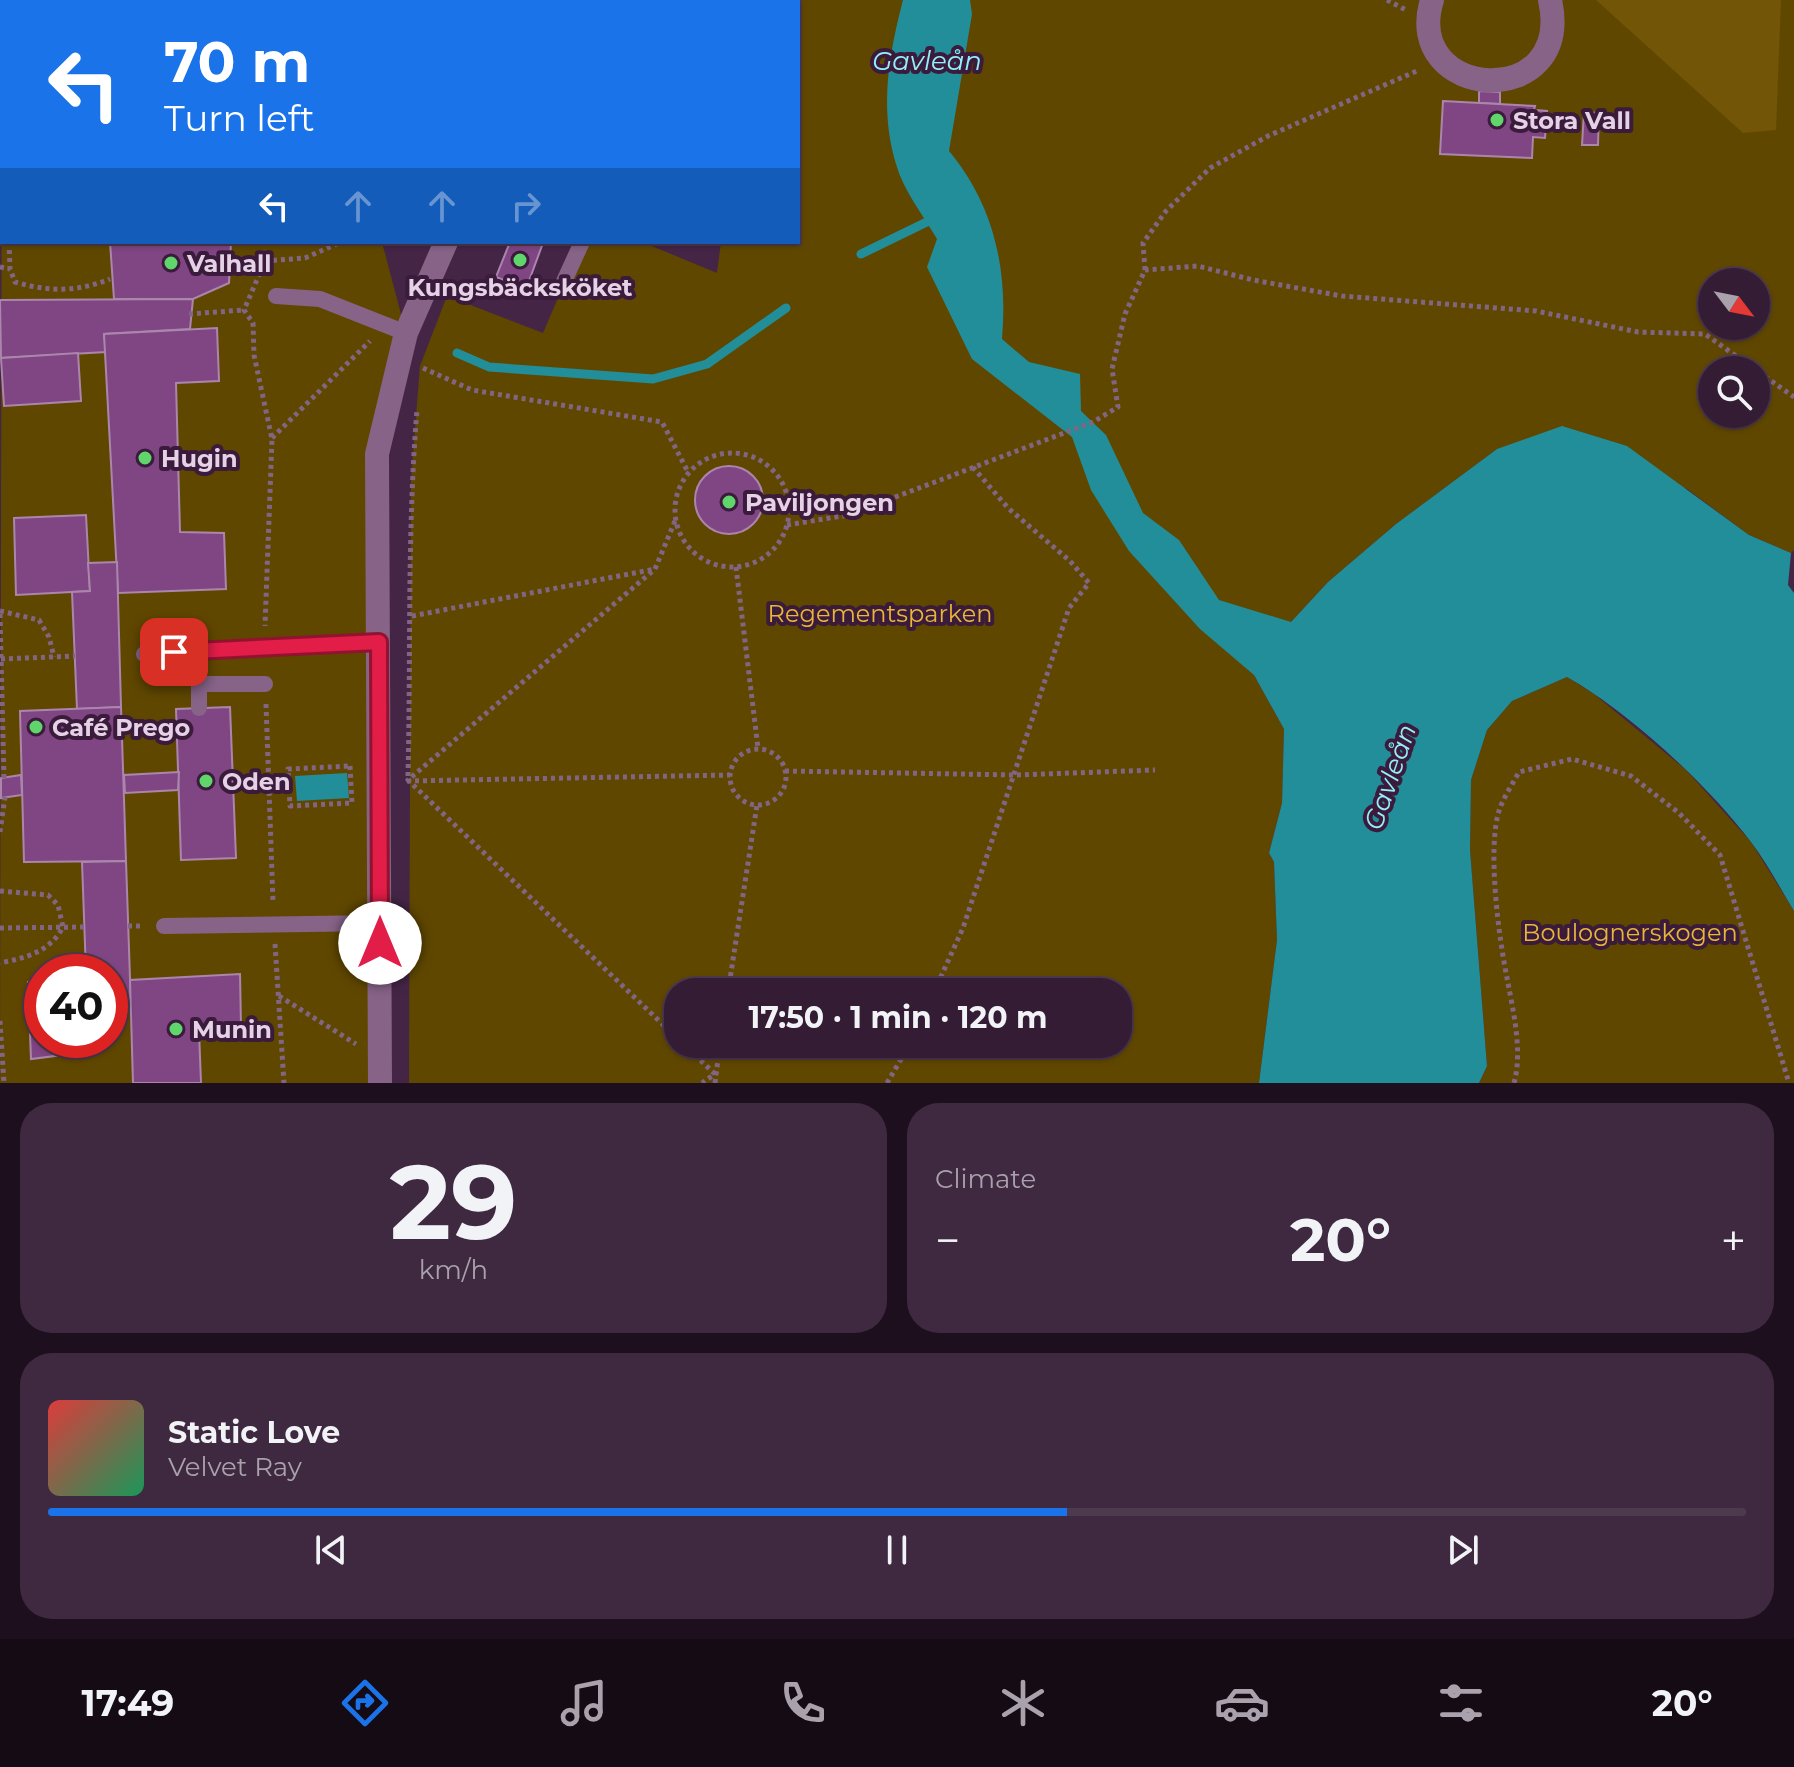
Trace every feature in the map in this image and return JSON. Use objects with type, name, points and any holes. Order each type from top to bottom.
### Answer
[{"type":"street","points":[[1432,0],[1428,22],[1432,42],[1442,60],[1457,73],[1475,81],[1495,82],[1514,78],[1531,68],[1544,53],[1552,35],[1550,0]]},
{"type":"street","points":[[380,1083],[377,454],[397,328],[445,244]]},
{"type":"lane","points":[[560,290],[581,244]]},
{"type":"lane","points":[[276,296],[320,299],[397,328]]},
{"type":"lane","points":[[144,654],[379,642]]},
{"type":"lane","points":[[199,708],[199,684],[265,684]]},
{"type":"lane","points":[[164,926],[380,923]]},
{"type":"path","points":[[787,525],[848,515],[971,465],[1019,451],[1093,422],[1118,407],[1112,369],[1125,314],[1145,270],[1143,243],[1166,211],[1210,168],[1268,136],[1442,60]]},
{"type":"path","points":[[9,244],[10,269],[15,282],[46,291],[71,290],[110,279]]},
{"type":"path","points":[[265,261],[305,258],[336,244]]},
{"type":"path","points":[[1145,270],[1198,266],[1253,280],[1342,296],[1536,311],[1638,332],[1705,334],[1794,397]]},
{"type":"path","points":[[0,267],[10,269]]},
{"type":"path","points":[[189,314],[244,310]]},
{"type":"path","points":[[253,323],[254,355],[272,439],[264,647]]},
{"type":"path","points":[[272,439],[397,328]]},
{"type":"path","points":[[419,381],[425,352]]},
{"type":"path","points":[[420,366],[472,390],[662,422],[688,472]]},
{"type":"path","points":[[418,395],[411,480],[408,780],[664,1026]]},
{"type":"path","points":[[721,453],[741,453],[759,459],[774,471],[785,487],[789,506],[787,525],[768,554],[736,567],[719,566],[697,555],[681,537],[675,521],[675,504],[688,472],[703,460],[721,453]]},
{"type":"path","points":[[940,978],[963,928],[1069,608],[1089,583],[1070,561],[1008,508],[971,465]]},
{"type":"path","points":[[408,780],[655,569],[675,521]]},
{"type":"path","points":[[736,567],[758,748]]},
{"type":"path","points":[[412,616],[655,569]]},
{"type":"path","points":[[4,778],[0,612],[39,620],[54,657]]},
{"type":"path","points":[[1,659],[75,656]]},
{"type":"path","points":[[265,684],[274,924],[285,1081]]},
{"type":"path","points":[[758,748],[776,755],[785,771],[779,795],[757,805],[740,799],[730,784],[735,759],[758,748]]},
{"type":"path","points":[[1514,1083],[1517,1073],[1514,1014],[1498,937],[1495,863],[1498,812],[1519,772],[1572,759],[1631,776],[1679,813],[1720,855],[1789,1083]]},
{"type":"path","points":[[350,766],[352,803],[290,806],[289,789],[288,769],[350,766]]},
{"type":"path","points":[[785,771],[1016,775],[1155,770]]},
{"type":"path","points":[[408,780],[730,775]]},
{"type":"path","points":[[269,790],[289,789]]},
{"type":"path","points":[[0,832],[5,797]]},
{"type":"path","points":[[730,978],[757,805]]},
{"type":"path","points":[[0,891],[48,895],[58,905],[63,927],[53,943],[36,954],[0,963]]},
{"type":"path","points":[[0,928],[84,927]]},
{"type":"path","points":[[278,996],[368,1051]]},
{"type":"path","points":[[0,1021],[4,1083]]},
{"type":"path","points":[[698,1058],[715,1074]]},
{"type":"path","points":[[715,1083],[718,1058]]},
{"type":"path","points":[[887,1083],[902,1058]]},
{"type":"path","points":[[702,1083],[715,1074]]},
{"type":"green space","name":"Regementsparken","points":[[800,0],[1794,0],[1794,550],[1791,553],[1749,535],[1687,489],[1497,449],[1396,524],[1328,582],[1264,651],[1254,675],[1284,729],[1282,803],[1269,853],[1274,862],[1277,940],[1259,1083],[409,1083],[411,480],[420,366],[447,296],[543,333],[581,244],[647,244],[717,273],[721,244],[800,244]]},
{"type":"green space","points":[[2,244],[382,244],[406,333],[377,454],[386,1083],[0,1083]]},
{"type":"green space","name":"Boulognerskogen","points":[[1567,677],[1594,694],[1686,770],[1751,842],[1794,911],[1794,1083],[1479,1083],[1487,1066],[1470,850],[1471,780],[1487,730],[1512,701]]},
{"type":"shaded area","points":[[1596,0],[1781,0],[1776,130],[1743,133]]},
{"type":"water","name":"Gavleån","points":[[903,0],[970,0],[972,14],[949,151],[977,193],[995,239],[1003,288],[1002,339],[1029,362],[1080,374],[1081,411],[1106,435],[1143,513],[1179,540],[1219,600],[1291,622],[1328,582],[1396,524],[1497,449],[1562,426],[1627,446],[1749,535],[1791,553],[1788,585],[1794,593],[1794,911],[1757,850],[1713,797],[1641,730],[1567,677],[1512,701],[1487,730],[1471,780],[1470,850],[1487,1066],[1479,1083],[1259,1083],[1277,940],[1274,862],[1269,853],[1282,803],[1284,729],[1254,675],[1200,629],[1129,551],[1091,490],[1072,437],[972,359],[927,267],[937,239],[903,183],[891,143],[888,81]]},
{"type":"water","points":[[347,773],[349,798],[297,801],[295,776]]},
{"type":"building","points":[[1479,91],[1500,92],[1500,104],[1479,103]]},
{"type":"building","points":[[1443,101],[1535,106],[1534,110],[1547,111],[1545,138],[1533,137],[1532,158],[1440,154]]},
{"type":"building","points":[[1584,112],[1599,113],[1598,145],[1582,145]]},
{"type":"building","name":"Valhall","points":[[110,244],[231,244],[229,283],[193,299],[114,299]]},
{"type":"building","name":"Kungsbäcksköket","points":[[509,244],[543,244],[526,289],[496,277]]},
{"type":"building","points":[[193,299],[190,329],[104,334],[106,352],[1,358],[0,300]]},
{"type":"building","name":"Hugin","points":[[217,328],[219,381],[176,383],[180,532],[224,533],[226,589],[118,593],[104,334]]},
{"type":"building","points":[[78,353],[81,401],[4,406],[1,358]]},
{"type":"building","name":"Paviljongen","points":[[729,466],[753,476],[763,500],[753,524],[729,534],[705,524],[695,500],[705,476]]},
{"type":"building","points":[[86,515],[90,591],[16,595],[14,518]]},
{"type":"building","points":[[117,562],[121,707],[77,709],[72,592],[90,591],[88,563]]},
{"type":"building","points":[[121,707],[126,861],[24,862],[20,711]]},
{"type":"building","name":"Oden","points":[[230,707],[236,858],[181,860],[176,709]]},
{"type":"building","points":[[179,772],[178,790],[125,793],[124,775]]},
{"type":"building","points":[[21,775],[22,795],[1,798],[1,778]]},
{"type":"building","points":[[126,861],[131,1008],[128,1008],[128,954],[85,954],[82,862]]},
{"type":"building","name":"Munin","points":[[240,974],[241,1027],[199,1031],[201,1083],[133,1083],[130,980]]},
{"type":"waterway","points":[[861,254],[937,217]]},
{"type":"waterway","points":[[457,353],[489,367],[653,379],[707,364],[786,308]]},
{"type":"place","name":"Stora Vall","points":[[1497,120]]},
{"type":"place","name":"Kungsbäcksköket","points":[[520,260]]},
{"type":"place","name":"Valhall","points":[[171,263]]},
{"type":"place","name":"Hugin","points":[[145,458]]},
{"type":"place","name":"Paviljongen","points":[[729,502]]},
{"type":"place","name":"Café Prego","points":[[36,727]]},
{"type":"place","name":"Oden","points":[[206,781]]},
{"type":"place","name":"Munin","points":[[176,1029]]},
{"type":"route","points":[[174,652],[379,642],[380,943]]}]
